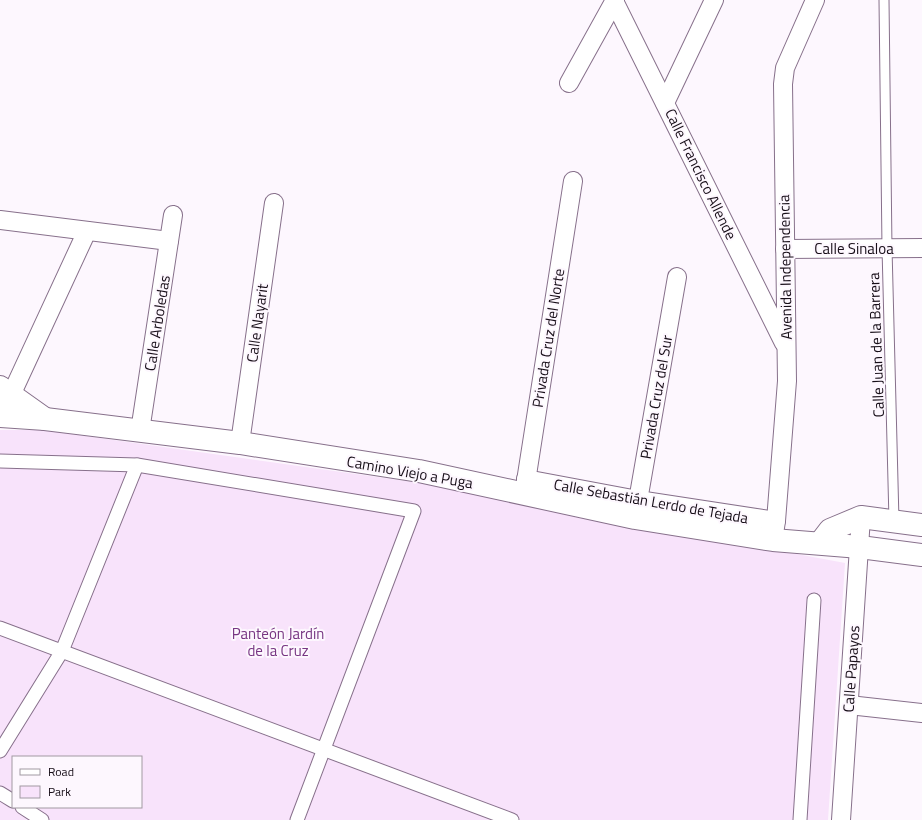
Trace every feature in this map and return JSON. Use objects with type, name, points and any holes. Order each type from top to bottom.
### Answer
[{"type":"street","points":[[665,103],[714,0]]},
{"type":"street","name":"Avenida Independencia","points":[[774,531],[787,381],[783,84],[785,68],[815,0]]},
{"type":"street","points":[[569,83],[615,1]]},
{"type":"street","name":"Calle Francisco Allende","points":[[615,1],[786,348]]},
{"type":"street","name":"Privada Cruz del Norte","points":[[525,487],[573,181]]},
{"type":"street","name":"Calle Nayarit","points":[[240,443],[274,203]]},
{"type":"street","name":"Calle Arboledas","points":[[140,431],[173,215]]},
{"type":"street","points":[[0,220],[169,241]]},
{"type":"street","points":[[45,419],[1,416],[6,391],[87,231]]},
{"type":"street","name":"Calle Sinaloa","points":[[785,248],[922,248]]},
{"type":"street","name":"Privada Cruz del Sur","points":[[637,509],[677,277]]},
{"type":"street","points":[[6,391],[45,419]]},
{"type":"street","name":"Camino Viejo a Puga","points":[[45,419],[240,443],[525,487],[637,509],[774,531],[820,543]]},
{"type":"street","points":[[0,461],[137,465],[414,511],[297,820]]},
{"type":"street","points":[[0,751],[62,651],[137,465]]},
{"type":"street","points":[[820,543],[830,530],[861,517],[922,525]]},
{"type":"street","name":"Calle Papayos","points":[[841,820],[861,517]]},
{"type":"street","points":[[820,543],[922,555]]},
{"type":"street","points":[[800,820],[814,600]]},
{"type":"street","points":[[0,628],[512,820]]},
{"type":"street","points":[[848,705],[922,713]]},
{"type":"street","points":[[0,793],[12,800]]},
{"type":"street","points":[[24,808],[42,820]]},
{"type":"lane","name":"Calle Juan de la Barrera","points":[[884,0],[887,248],[894,521]]},
{"type":"green space","name":"Panteón Jardín de la Cruz","points":[[0,430],[43,430],[413,482],[845,563],[828,820],[0,820]]}]
